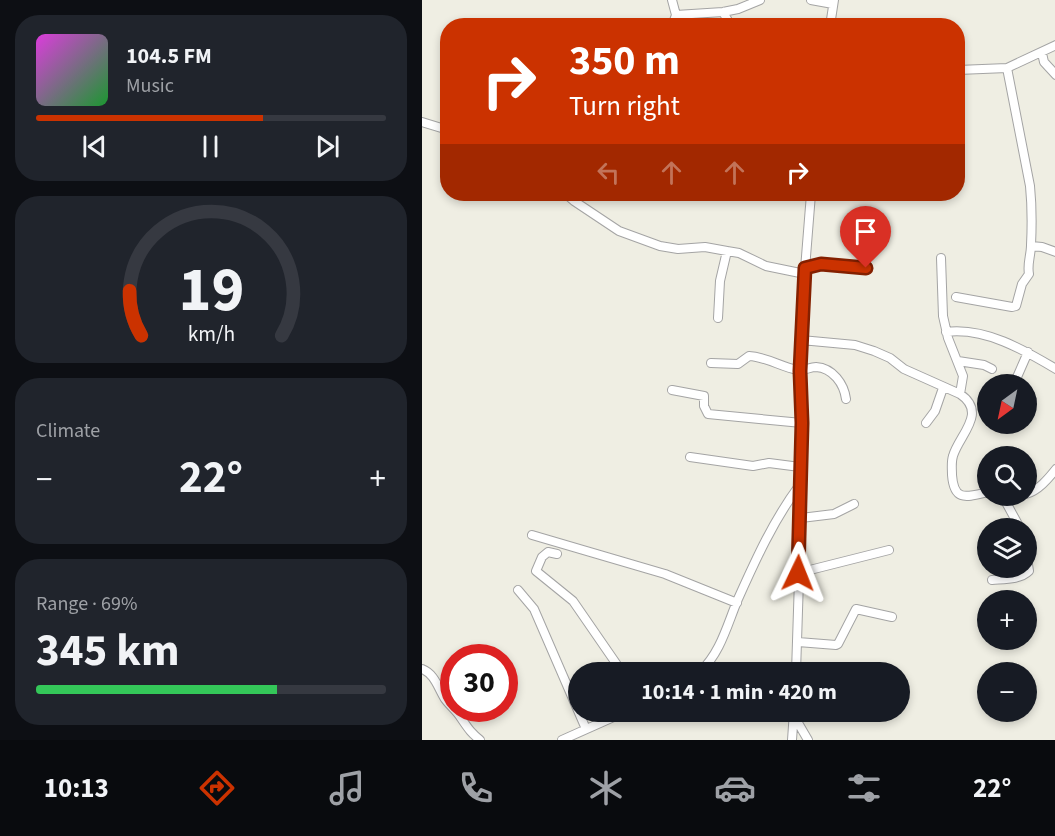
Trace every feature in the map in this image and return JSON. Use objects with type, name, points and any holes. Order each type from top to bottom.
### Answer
[{"type":"street","points":[[672,0],[675,18]]},
{"type":"street","points":[[676,15],[723,12],[760,0]]},
{"type":"street","points":[[811,0],[833,2],[831,18]]},
{"type":"street","points":[[723,12],[726,18]]},
{"type":"street","points":[[965,70],[1007,68],[1055,45]]},
{"type":"street","points":[[1042,53],[1044,62],[1055,75]]},
{"type":"street","points":[[956,297],[1016,306],[1022,284],[1029,274],[1032,205],[1029,177],[1007,68]]},
{"type":"street","points":[[422,122],[440,128]]},
{"type":"street","points":[[576,201],[604,222],[627,235],[660,246],[678,249],[705,247],[739,253],[766,266],[805,271],[821,264],[866,268]]},
{"type":"street","points":[[797,662],[801,518],[800,371],[811,201]]},
{"type":"street","points":[[1031,246],[1055,252]]},
{"type":"street","points":[[718,318],[720,281],[727,251]]},
{"type":"street","points":[[941,258],[943,316],[946,332],[963,376],[960,394]]},
{"type":"street","points":[[946,332],[959,330],[974,333],[1028,352],[1055,369]]},
{"type":"street","points":[[801,340],[855,345],[874,351],[890,358],[904,369],[960,394],[968,400],[971,407],[971,420],[953,456],[954,490],[958,495],[965,497],[977,494]]},
{"type":"street","points":[[1018,374],[1028,352]]},
{"type":"street","points":[[711,363],[738,364],[749,356],[760,357],[800,371],[816,367],[831,373],[844,387],[846,399]]},
{"type":"street","points":[[958,362],[984,365],[992,369]]},
{"type":"street","points":[[926,423],[935,411],[943,388]]},
{"type":"street","points":[[672,390],[704,396],[704,406],[708,414],[802,423]]},
{"type":"street","points":[[690,457],[753,466],[769,463],[800,467]]},
{"type":"street","points":[[1037,488],[1055,469]]},
{"type":"street","points":[[709,662],[719,648],[764,540],[799,486]]},
{"type":"street","points":[[801,518],[834,514],[854,504]]},
{"type":"street","points":[[532,535],[665,574],[737,603]]},
{"type":"street","points":[[798,573],[889,550]]},
{"type":"street","points":[[557,554],[548,552],[542,557],[536,571],[573,602],[615,662]]},
{"type":"street","points":[[992,580],[1015,578]]},
{"type":"street","points":[[518,590],[534,609],[586,729]]},
{"type":"street","points":[[798,642],[838,644],[856,609],[892,617]]},
{"type":"street","points":[[422,669],[429,672],[467,730],[480,740]]},
{"type":"street","points":[[562,740],[602,722]]},
{"type":"street","points":[[792,740],[793,722]]},
{"type":"street","points":[[799,722],[808,740]]},
{"type":"route","points":[[798,573],[801,518],[799,486],[802,423],[801,319],[805,268],[821,264],[866,268]]}]
